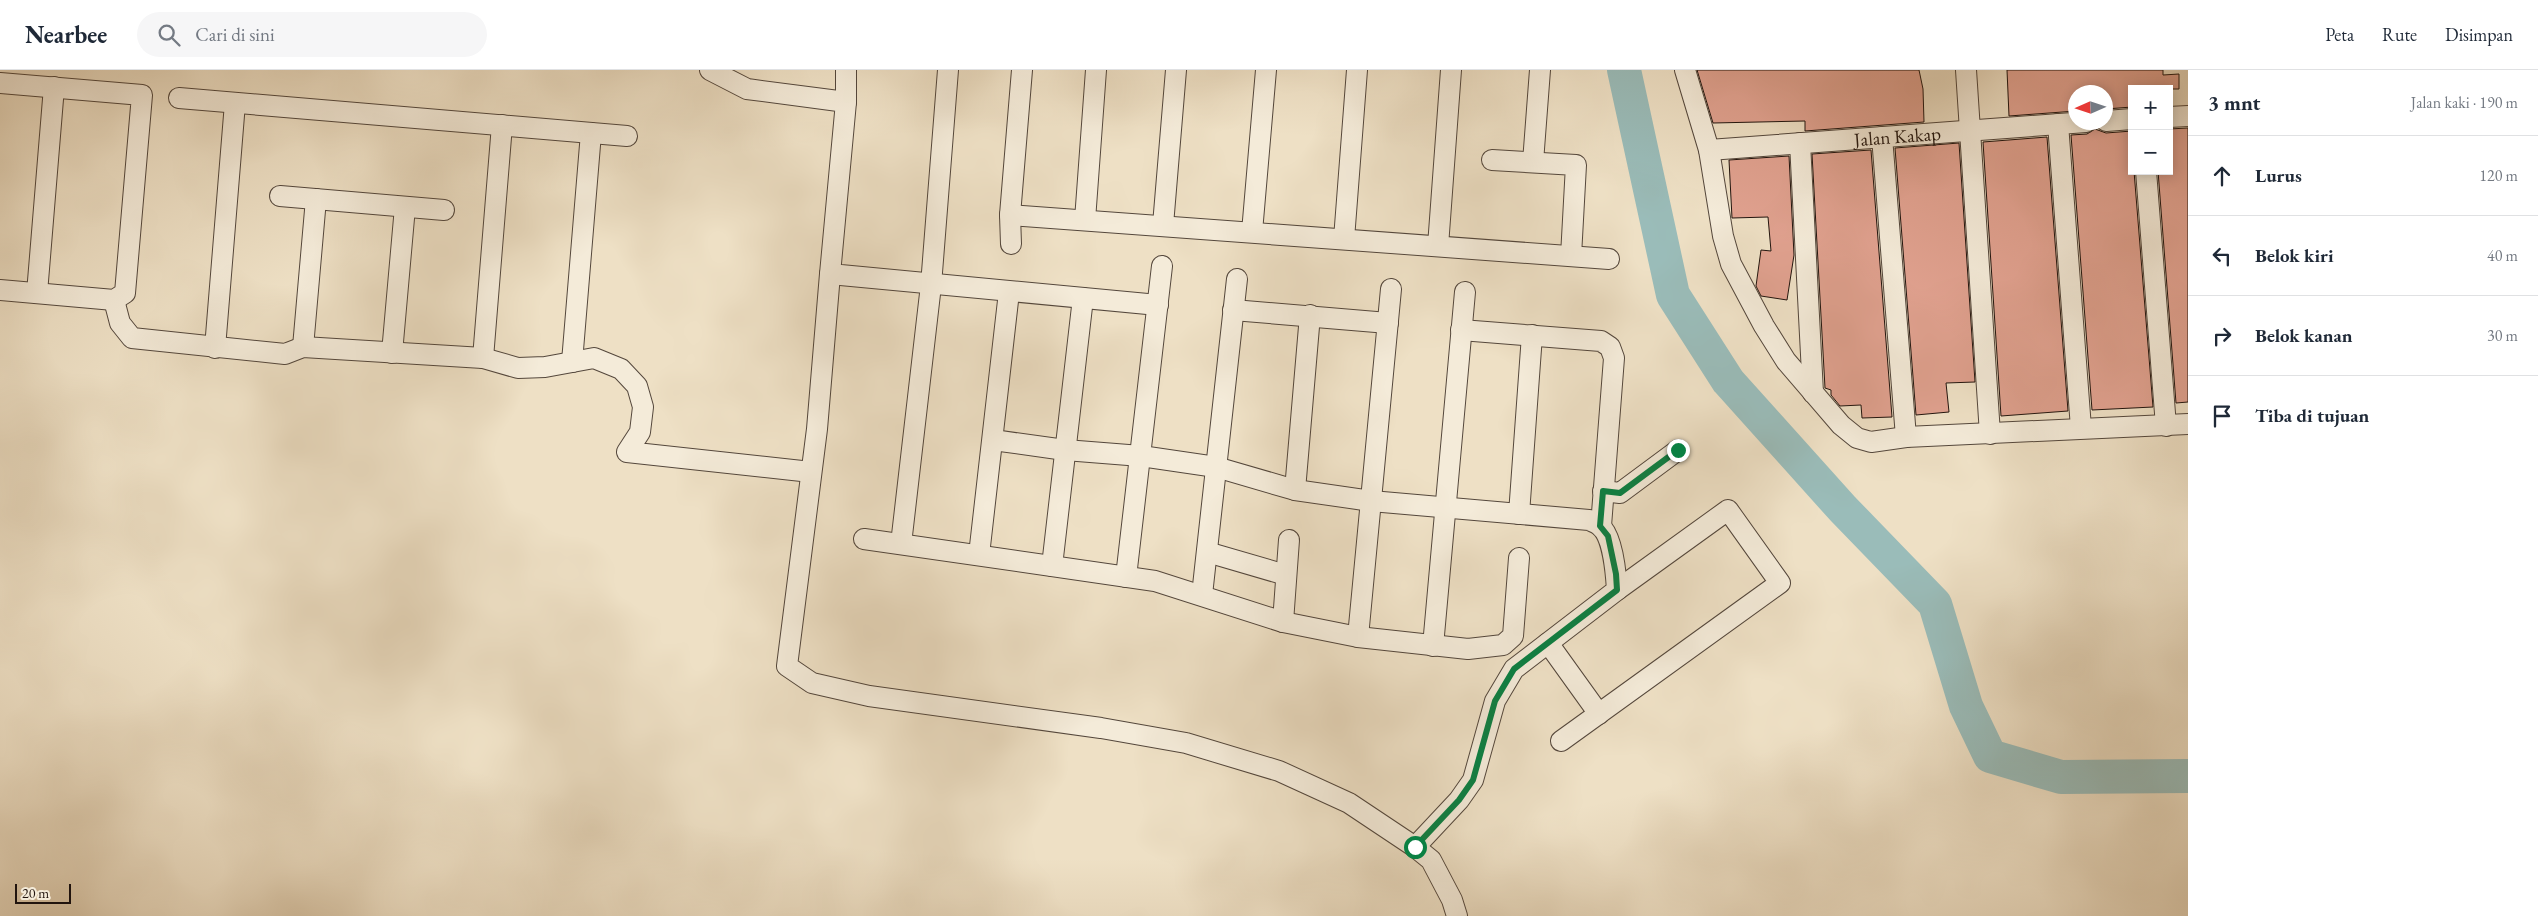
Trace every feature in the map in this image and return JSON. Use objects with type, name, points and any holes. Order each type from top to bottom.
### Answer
[{"type":"street","points":[[710,70],[846,102]]},
{"type":"street","points":[[846,70],[846,102],[812,472],[787,666],[812,683],[869,696],[1101,728],[1186,744],[1288,775],[1349,802],[1431,860],[1452,900],[1458,916]]},
{"type":"street","points":[[901,544],[931,285],[948,70]]},
{"type":"street","points":[[1011,244],[1010,214],[1022,70]]},
{"type":"street","points":[[1085,220],[1096,70]]},
{"type":"street","points":[[1163,225],[1176,70]]},
{"type":"street","points":[[1252,232],[1266,70]]},
{"type":"street","points":[[1344,239],[1357,70]]},
{"type":"street","points":[[1438,246],[1451,70]]},
{"type":"street","points":[[1533,162],[1540,70]]},
{"type":"street","points":[[1685,70],[1709,150],[1723,236],[1731,264],[1764,326],[1786,361],[1841,425],[1857,438],[1871,442],[1906,437],[2188,424]]},
{"type":"street","points":[[1966,70],[1968,132],[1990,434]]},
{"type":"street","points":[[0,83],[142,95],[126,293],[114,300],[0,290]]},
{"type":"street","points":[[37,293],[54,87]]},
{"type":"street","points":[[179,98],[627,136]]},
{"type":"street","points":[[215,348],[236,103]]},
{"type":"street","points":[[2173,117],[2188,116]]},
{"type":"street","points":[[2113,120],[2128,119]]},
{"type":"street","name":"Jalan Kakap","points":[[1709,150],[2068,123]]},
{"type":"street","points":[[2058,124],[2081,428]]},
{"type":"street","points":[[483,358],[502,125]]},
{"type":"street","points":[[572,362],[591,133]]},
{"type":"street","points":[[1882,137],[1906,437]]},
{"type":"street","points":[[1800,143],[1813,392]]},
{"type":"street","points":[[1492,160],[1576,165],[1571,256]]},
{"type":"street","points":[[2146,175],[2166,426]]},
{"type":"street","points":[[280,196],[444,210]]},
{"type":"street","points":[[303,347],[316,199]]},
{"type":"street","points":[[392,353],[405,207]]},
{"type":"street","points":[[1010,214],[1609,259]]},
{"type":"street","points":[[1126,577],[1162,266]]},
{"type":"street","points":[[830,274],[1158,305]]},
{"type":"street","points":[[1202,595],[1237,279]]},
{"type":"street","points":[[1358,636],[1391,289]]},
{"type":"street","points":[[979,555],[1009,292]]},
{"type":"street","points":[[1433,646],[1465,292]]},
{"type":"street","points":[[1052,566],[1083,298]]},
{"type":"street","points":[[114,300],[120,323],[132,338],[285,354],[303,347],[483,358],[518,368],[545,367],[594,358],[621,369],[637,386],[643,407],[640,432],[627,452],[812,472]]},
{"type":"street","points":[[1234,310],[1388,322]]},
{"type":"street","points":[[1295,490],[1310,315]]},
{"type":"street","points":[[1461,330],[1601,341],[1610,347],[1614,358],[1600,526]]},
{"type":"street","points":[[1519,514],[1532,335]]},
{"type":"street","points":[[993,440],[1065,450],[1140,456],[1216,468],[1295,490],[1371,502],[1446,506],[1589,520],[1600,526],[1608,536],[1616,574],[1617,590]]},
{"type":"street","points":[[1603,491],[1620,493],[1678,450]]},
{"type":"street","points":[[1415,847],[1459,800],[1473,780],[1495,701],[1514,669],[1617,590],[1728,510],[1780,583],[1561,741]]},
{"type":"street","points":[[864,539],[1156,581],[1283,622],[1358,636],[1468,649],[1503,645],[1514,636],[1519,558]]},
{"type":"street","points":[[1283,622],[1288,540]]},
{"type":"street","points":[[1207,552],[1286,575]]},
{"type":"street","points":[[1548,643],[1598,714]]},
{"type":"building","points":[[1697,70],[1919,70],[1923,89],[1924,122],[1805,131],[1805,121],[1713,123]]},
{"type":"building","points":[[2007,70],[2163,70],[2163,75],[2179,74],[2179,89],[2173,89],[2173,85],[2128,85],[2128,107],[2113,108],[2113,85],[2068,85],[2068,112],[2009,116]]},
{"type":"building","points":[[2188,128],[2188,402],[2176,403],[2158,175],[2173,175],[2173,129]]},
{"type":"building","points":[[2093,130],[2106,133],[2128,131],[2128,175],[2134,175],[2153,407],[2092,410],[2071,135],[2087,134]]},
{"type":"building","points":[[2047,137],[2068,411],[2001,416],[1983,142]]},
{"type":"building","points":[[1959,143],[1975,382],[1946,383],[1949,412],[1916,415],[1895,148]]},
{"type":"building","points":[[1871,150],[1892,417],[1862,418],[1861,405],[1840,406],[1831,395],[1831,390],[1825,388],[1812,154]]},
{"type":"building","points":[[1789,156],[1794,255],[1787,300],[1761,296],[1756,286],[1761,250],[1771,251],[1768,217],[1732,218],[1729,160]]},
{"type":"waterway","points":[[1624,70],[1673,295],[1728,381],[1843,509],[1935,604],[1966,706],[1990,756],[2061,777],[2188,776]]},
{"type":"route","points":[[1415,847],[1459,800],[1473,780],[1495,701],[1514,669],[1617,590],[1616,574],[1608,536],[1600,526],[1603,491],[1620,493],[1678,450]]}]
